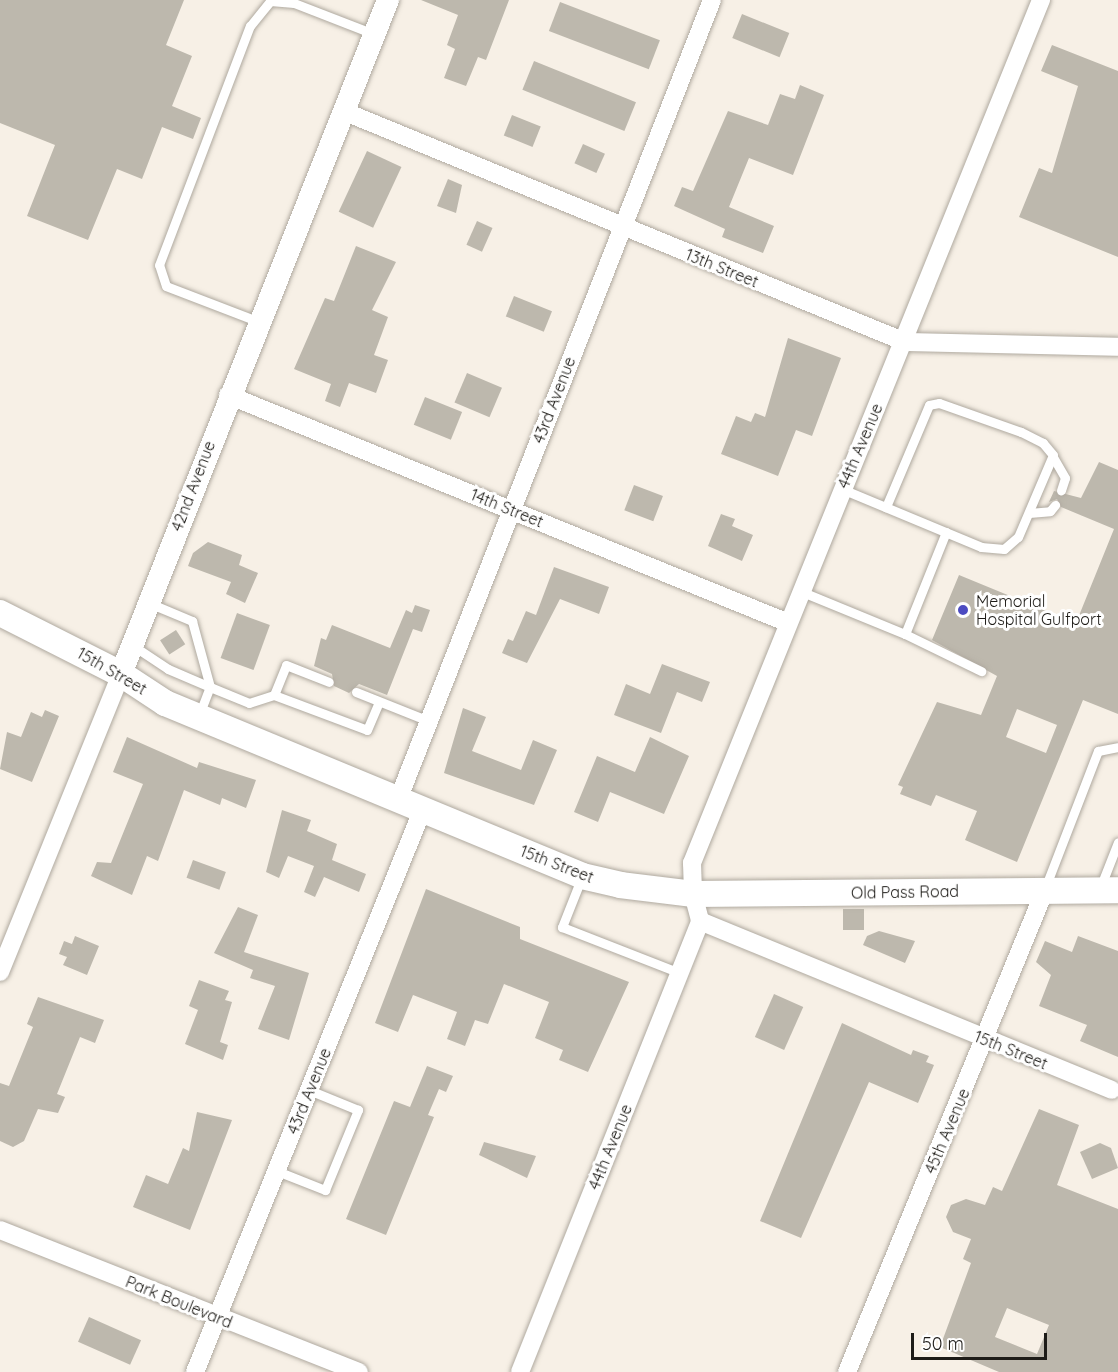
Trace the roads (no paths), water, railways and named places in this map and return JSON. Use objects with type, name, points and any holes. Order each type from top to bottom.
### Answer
[{"type":"main road","name":"15th Street","points":[[0,613],[121,674],[198,717],[582,876],[693,894]]},
{"type":"main road","name":"Old Pass Road","points":[[693,894],[1109,890]]},
{"type":"street","name":"42nd Avenue","points":[[1,966],[121,674],[257,321],[388,0]]},
{"type":"street","name":"43rd Avenue","points":[[398,800],[712,0]]},
{"type":"street","name":"44th Avenue","points":[[693,894],[692,863],[786,622],[905,342],[1041,0]]},
{"type":"street","name":"13th Street","points":[[343,111],[905,342],[1118,347]]},
{"type":"street","name":"14th Street","points":[[228,395],[786,622]]},
{"type":"street","name":"43rd Avenue","points":[[195,1372],[422,810]]},
{"type":"street","name":"45th Avenue","points":[[847,1372],[986,1040],[1045,890]]},
{"type":"street","points":[[693,894],[700,921]]},
{"type":"street","name":"44th Avenue","points":[[520,1372],[700,921]]},
{"type":"street","name":"15th Street","points":[[700,921],[1112,1090]]},
{"type":"street","name":"Park Boulevard","points":[[0,1230],[359,1372]]},
{"type":"lane","points":[[257,321],[166,286],[159,265],[250,26],[270,1],[294,3],[374,34]]},
{"type":"lane","points":[[886,507],[929,405],[939,403],[1022,432],[1053,456],[1065,478],[1061,490]]},
{"type":"lane","points":[[842,489],[967,541],[1004,549],[1018,537],[1053,456]]},
{"type":"lane","points":[[1029,513],[1050,511],[1055,505]]},
{"type":"lane","points":[[905,634],[946,532]]},
{"type":"lane","points":[[799,590],[905,634],[981,671]]},
{"type":"lane","points":[[148,603],[192,621],[210,687],[198,717]]},
{"type":"lane","points":[[132,645],[168,669],[249,703],[274,695],[367,730],[379,702]]},
{"type":"lane","points":[[274,695],[286,665],[329,682]]},
{"type":"lane","points":[[356,692],[429,721]]},
{"type":"lane","points":[[1045,890],[1098,751],[1118,747]]},
{"type":"lane","points":[[1109,890],[1118,842]]},
{"type":"lane","points":[[582,876],[562,927],[680,973]]},
{"type":"lane","points":[[277,1171],[325,1190],[358,1110],[309,1090]]},
{"type":"place","name":"Memorial Hospital Gulfport","points":[[963,610]]}]
